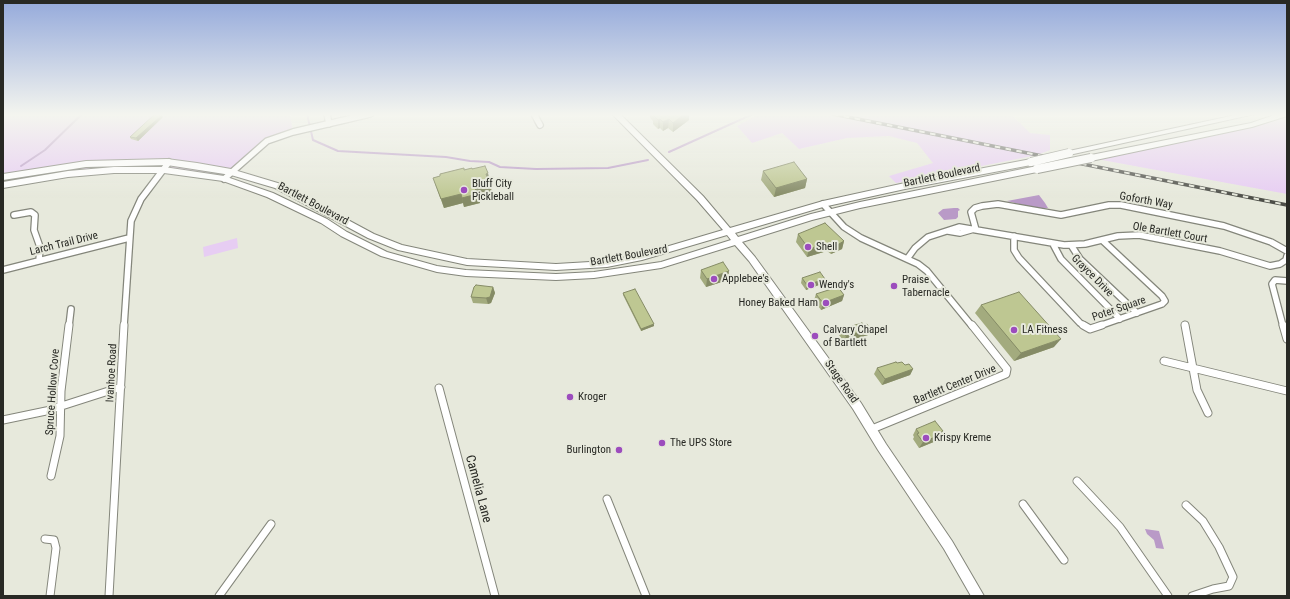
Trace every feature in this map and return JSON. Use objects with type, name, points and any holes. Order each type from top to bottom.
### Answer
[{"type":"main road","name":"Stage Road","points":[[644,142],[700,198],[752,259],[802,327],[872,429],[882,447],[948,545],[978,596]]},
{"type":"main road","name":"Bartlett Boulevard","points":[[3,177],[86,164],[169,162],[231,172],[278,186],[371,236],[402,248],[467,262],[556,267],[607,264],[642,257],[823,204],[905,186],[1031,162],[1121,142]]},
{"type":"main road","name":"Bartlett Boulevard","points":[[3,185],[100,170],[164,170],[224,179],[270,194],[324,221],[344,234],[384,254],[437,269],[466,273],[556,277],[594,275],[661,265],[737,240],[829,213],[1169,142]]},
{"type":"main road","points":[[270,194],[278,186]]},
{"type":"main road","points":[[344,234],[352,226]]},
{"type":"street","points":[[224,179],[266,142]]},
{"type":"street","name":"Ivanhoe Road","points":[[109,596],[131,221],[136,206],[151,184],[169,162]]},
{"type":"street","name":"Bartlett Center Drive","points":[[823,204],[829,213],[844,227],[922,267],[935,279],[1008,371],[1002,376],[872,429]]},
{"type":"street","name":"Goforth Way","points":[[975,230],[971,212],[979,206],[998,204],[1061,215],[1109,205],[1120,205],[1224,226],[1271,242],[1287,251]]},
{"type":"street","points":[[14,215],[31,212],[35,215],[34,230],[40,247],[39,260]]},
{"type":"street","name":"Ole Bartlett Court","points":[[907,259],[922,241],[933,235],[948,231],[960,233],[975,230],[1053,244],[1071,245],[1124,235],[1144,236],[1220,251],[1270,266],[1280,264],[1286,260],[1287,256]]},
{"type":"street","name":"Poter Square","points":[[1014,236],[1014,250],[1019,258],[1084,326],[1093,329],[1162,304],[1164,299],[1102,240]]},
{"type":"street","name":"Larch Trail Drive","points":[[3,270],[129,238]]},
{"type":"street","name":"Grayce Drive","points":[[1053,244],[1061,259],[1120,319]]},
{"type":"street","name":"Grayce Drive","points":[[1071,245],[1080,259],[1137,313]]},
{"type":"street","points":[[1287,281],[1275,280],[1272,284],[1287,339]]},
{"type":"street","name":"Spruce Hollow Cove","points":[[51,476],[60,436],[61,391],[71,309]]},
{"type":"street","points":[[1186,325],[1192,368],[1200,397],[1208,413]]},
{"type":"street","points":[[1164,361],[1287,391]]},
{"type":"street","points":[[3,420],[61,406],[121,387]]},
{"type":"street","name":"Camelia Lane","points":[[439,388],[495,596]]},
{"type":"street","points":[[1077,481],[1120,527],[1168,596]]},
{"type":"street","points":[[607,499],[646,596]]},
{"type":"street","points":[[1023,504],[1064,560]]},
{"type":"street","points":[[1186,505],[1203,521],[1219,547],[1233,577],[1229,586],[1213,589],[1192,596]]},
{"type":"street","points":[[219,596],[271,524]]},
{"type":"street","points":[[45,539],[54,540],[56,548],[50,596]]},
{"type":"shaded area","points":[[3,142],[266,142],[224,179],[189,173],[114,170],[3,185]]},
{"type":"shaded area","points":[[792,142],[830,142],[799,149]]},
{"type":"shaded area","points":[[913,142],[1050,142],[1050,150],[1037,155],[896,183],[889,176],[933,163],[917,143]]},
{"type":"shaded area","points":[[1169,142],[1287,142],[1287,194],[1091,158]]},
{"type":"shaded area","points":[[1039,195],[1048,208],[1040,209],[1007,201]]},
{"type":"shaded area","points":[[958,208],[960,210],[958,211],[958,217],[956,219],[944,220],[938,213],[943,209]]},
{"type":"shaded area","points":[[237,238],[238,248],[204,257],[203,247]]},
{"type":"shaded area","points":[[1145,529],[1159,531],[1164,549],[1156,548],[1154,540],[1147,534]]},
{"type":"building","points":[[794,162],[807,179],[776,188],[763,171]]},
{"type":"building","points":[[485,166],[490,184],[475,188],[477,194],[462,198],[461,194],[441,199],[433,178],[440,176],[440,174],[464,168],[464,170]]},
{"type":"building","points":[[825,223],[844,241],[834,247],[829,243],[809,249],[798,234]]},
{"type":"building","points":[[723,262],[729,271],[707,279],[701,270]]},
{"type":"building","points":[[820,272],[825,279],[807,285],[802,278]]},
{"type":"building","points":[[476,285],[493,287],[490,297],[471,297]]},
{"type":"building","points":[[838,287],[844,295],[823,303],[816,294]]},
{"type":"building","points":[[635,289],[654,324],[641,329],[623,293]]},
{"type":"building","name":"LA Fitness","points":[[1019,292],[1061,339],[1021,353],[981,305]]},
{"type":"building","points":[[862,323],[864,325],[867,324],[870,329],[846,336],[842,329]]},
{"type":"building","points":[[896,362],[902,362],[905,365],[909,364],[913,369],[885,379],[877,368]]},
{"type":"building","points":[[935,421],[943,431],[938,433],[940,435],[923,442],[917,434],[919,433],[916,429]]},
{"type":"waterway","points":[[21,166],[45,150],[53,142]]},
{"type":"waterway","points":[[317,142],[338,151],[446,157],[470,161],[489,162],[500,167],[536,169],[608,168],[648,160]]},
{"type":"waterway","points":[[669,152],[691,142]]},
{"type":"railway","points":[[972,142],[1287,205]]},
{"type":"place","name":"Bluff City Pickleball","points":[[464,190]]},
{"type":"place","name":"Shell","points":[[808,247]]},
{"type":"place","name":"Applebee's","points":[[714,279]]},
{"type":"place","name":"Wendy's","points":[[811,285]]},
{"type":"place","name":"Praise Tabernacle","points":[[894,286]]},
{"type":"place","name":"Honey Baked Ham","points":[[826,303]]},
{"type":"place","name":"LA Fitness","points":[[1014,330]]},
{"type":"place","name":"Calvary Chapel of Bartlett","points":[[815,336]]},
{"type":"place","name":"Kroger","points":[[570,397]]},
{"type":"place","name":"Krispy Kreme","points":[[926,438]]},
{"type":"place","name":"The UPS Store","points":[[662,443]]},
{"type":"place","name":"Burlington","points":[[619,450]]}]
